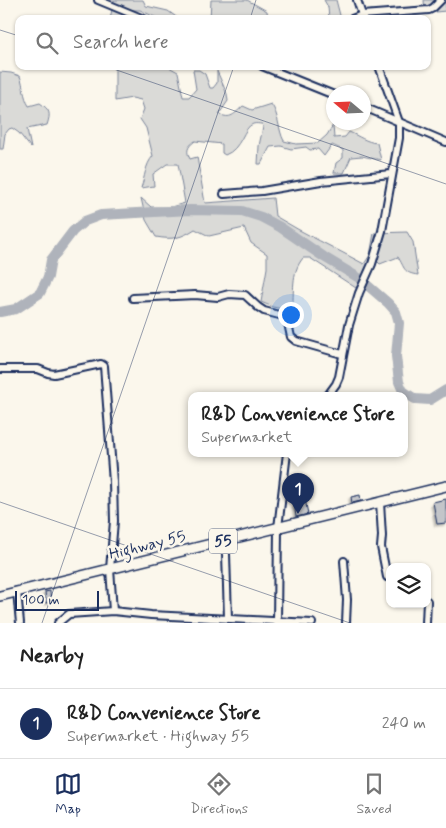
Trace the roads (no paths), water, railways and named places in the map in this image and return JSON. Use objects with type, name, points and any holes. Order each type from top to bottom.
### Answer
[{"type":"highway","name":"Highway 55","points":[[0,596],[446,486]]},
{"type":"street","points":[[98,0],[107,2],[135,15]]},
{"type":"street","points":[[357,0],[362,15]]},
{"type":"street","points":[[382,15],[429,10],[441,0]]},
{"type":"street","points":[[272,70],[326,92]]},
{"type":"street","points":[[330,392],[339,377],[349,325],[382,231],[391,174],[398,147],[399,122],[380,70]]},
{"type":"street","points":[[371,111],[446,142]]},
{"type":"street","points":[[224,194],[262,191],[320,181],[391,174]]},
{"type":"street","points":[[133,298],[195,295],[218,298],[228,294],[245,295],[258,307],[287,319],[291,337],[296,341],[342,354]]},
{"type":"street","points":[[0,369],[38,368],[54,374],[101,364],[104,366],[114,521],[110,569],[113,611]]},
{"type":"street","points":[[277,622],[278,528],[287,457]]},
{"type":"street","points":[[380,502],[381,547],[386,572]]},
{"type":"street","points":[[220,542],[226,554],[228,618]]},
{"type":"street","points":[[344,561],[348,600],[346,623]]},
{"type":"street","points":[[17,592],[20,623]]},
{"type":"street","points":[[426,623],[427,608]]},
{"type":"street","points":[[58,623],[69,614],[113,611],[152,615],[312,623]]},
{"type":"waterway","points":[[0,312],[16,309],[40,293],[48,277],[51,260],[73,231],[85,221],[101,215],[190,210],[242,211],[261,217],[280,227],[359,278],[388,303],[396,312],[399,323],[396,356],[399,382],[404,392]]},
{"type":"waterway","points":[[408,394],[415,399],[430,400],[446,390]]},
{"type":"place","name":"R&D Convenience Store","points":[[298,514]]}]
